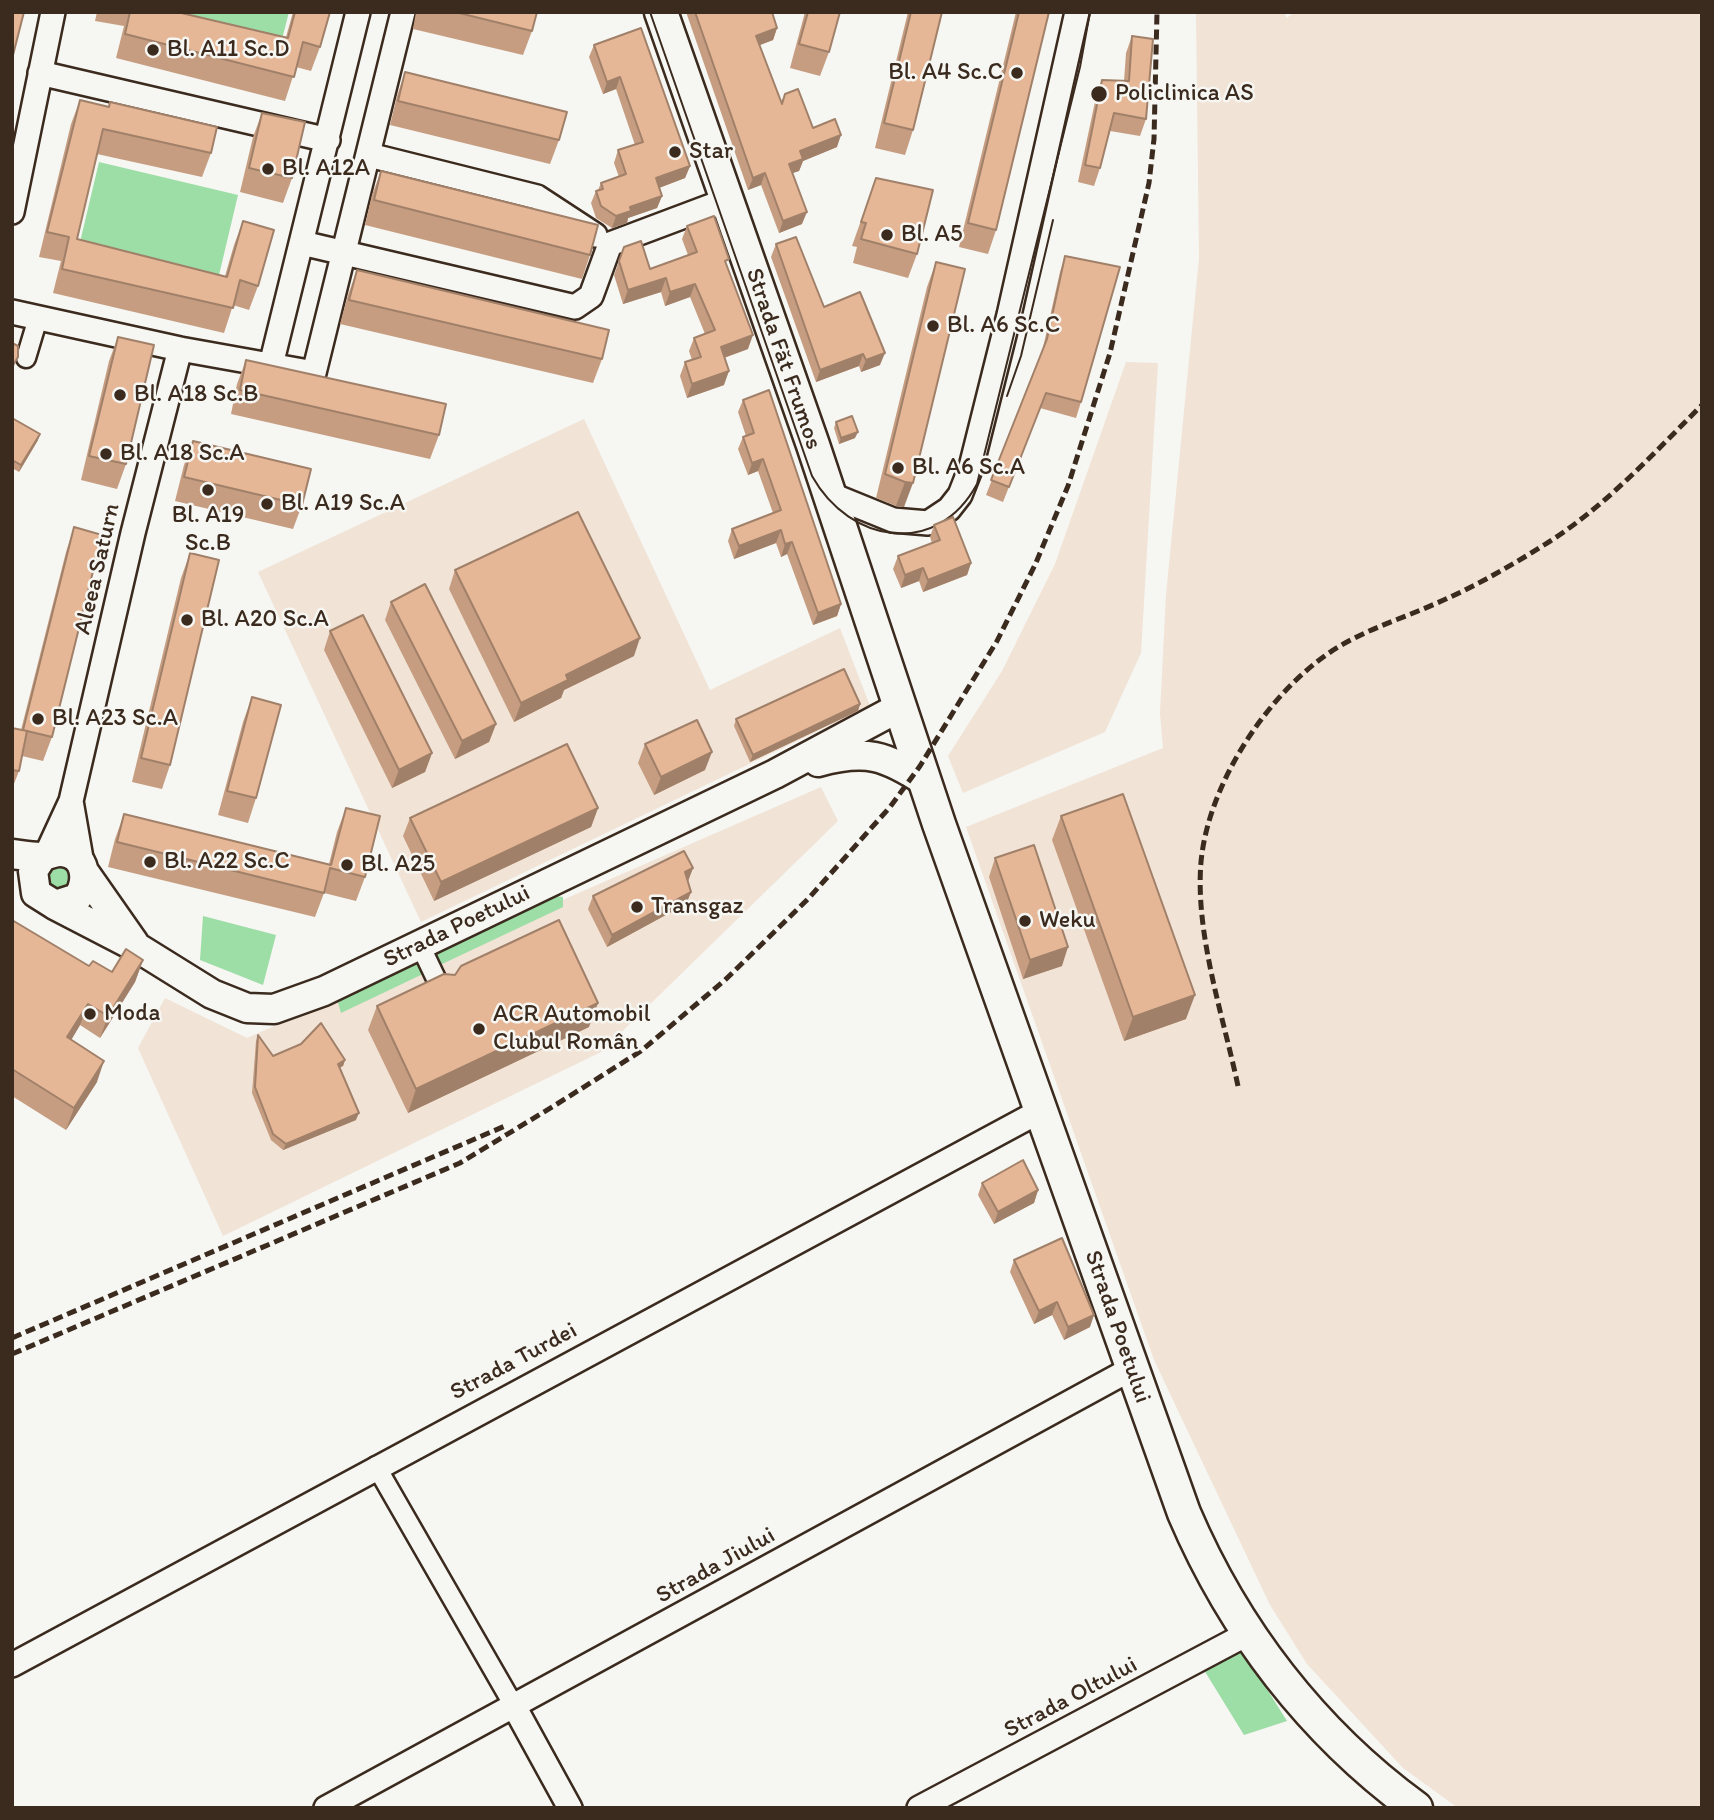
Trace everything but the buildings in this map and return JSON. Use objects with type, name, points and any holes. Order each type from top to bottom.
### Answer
[{"type":"main road","name":"Strada Făt Frumos","points":[[661,12],[829,494],[900,707]]},
{"type":"main road","name":"Strada Poetului","points":[[900,707],[1131,1369],[1200,1551],[1247,1634],[1283,1682],[1330,1732],[1416,1808]]},
{"type":"street","points":[[12,212],[53,12]]},
{"type":"street","points":[[271,365],[358,12]]},
{"type":"street","points":[[12,312],[180,349],[314,373],[403,12]]},
{"type":"street","points":[[829,494],[893,520],[928,523],[949,509],[960,495],[971,467],[1009,315],[1077,12]]},
{"type":"street","points":[[40,73],[328,140]]},
{"type":"street","points":[[369,155],[537,197],[610,244]]},
{"type":"street","points":[[302,243],[575,307],[591,296],[610,244],[727,200]]},
{"type":"street","points":[[26,358],[38,318]]},
{"type":"street","name":"Aleea Saturn","points":[[44,856],[71,802],[133,533],[180,349]]},
{"type":"street","name":"Strada Poetului","points":[[12,878],[138,948],[212,994],[261,1010],[303,1000],[420,945],[775,774],[900,707]]},
{"type":"street","name":"Strada Poetului","points":[[775,774],[861,754],[890,760],[926,782]]},
{"type":"street","name":"Aleea Saturn","points":[[71,802],[84,869]]},
{"type":"street","points":[[12,854],[44,856],[68,853],[84,869],[85,882],[77,898],[46,899],[33,871],[44,856]]},
{"type":"street","name":"Strada Poetului","points":[[84,869],[110,912],[138,948]]},
{"type":"street","points":[[420,945],[441,989]]},
{"type":"street","name":"Strada Turdei","points":[[12,1665],[376,1466],[1042,1110]]},
{"type":"street","name":"Strada Jiului","points":[[326,1808],[1131,1369]]},
{"type":"street","points":[[376,1466],[570,1808]]},
{"type":"street","name":"Strada Oltului","points":[[919,1808],[1247,1634]]},
{"type":"shaded area","points":[[1196,12],[1284,12],[1287,18],[1294,12],[1702,12],[1702,1808],[1458,1808],[1403,1768],[1307,1664],[1270,1605],[1154,1360],[966,827],[1163,748],[1160,713],[1166,595],[1199,258]]},
{"type":"shaded area","points":[[1126,362],[1158,363],[1141,653],[1105,732],[963,793],[948,756],[1002,671],[1055,564]]},
{"type":"shaded area","points":[[584,419],[710,690],[840,628],[870,706],[421,922],[258,572]]},
{"type":"shaded area","points":[[821,787],[838,821],[601,1052],[223,1236],[138,1048],[165,998],[247,1038]]},
{"type":"green space","points":[[137,12],[289,12],[277,59]]},
{"type":"green space","points":[[99,162],[238,195],[215,292],[76,259]]},
{"type":"green space","points":[[70,865],[73,885],[54,893],[42,877],[45,866]]},
{"type":"green space","points":[[556,896],[563,897],[563,907],[440,965],[435,963],[433,958],[436,952]]},
{"type":"green space","points":[[203,916],[276,935],[263,985],[200,960]]},
{"type":"green space","points":[[416,962],[425,973],[341,1013],[337,999]]},
{"type":"green space","points":[[1241,1648],[1287,1721],[1244,1735],[1204,1670]]},
{"type":"tram line","points":[[650,12],[812,476],[828,499],[848,516],[870,528],[894,533],[917,532],[940,524],[960,508],[977,484],[1080,67],[1090,12]]},
{"type":"tram line","points":[[1007,396],[1021,356],[1053,220]]},
{"type":"railway","points":[[12,1354],[460,1163],[557,1104],[641,1051],[725,980],[808,899],[890,807],[920,766],[997,641],[1035,565],[1068,486],[1110,353],[1149,183],[1154,139],[1157,12]]},
{"type":"railway","points":[[1238,1086],[1206,946],[1200,889],[1206,833],[1227,775],[1243,746],[1281,695],[1326,655],[1366,632],[1478,583],[1566,530],[1627,480],[1702,405]]},
{"type":"railway","points":[[12,1338],[505,1126]]},
{"type":"place","name":"Bl. A11 Sc.D","points":[[153,50]]},
{"type":"place","name":"Bl. A4 Sc.C","points":[[1017,73]]},
{"type":"place","name":"Policlinica AS","points":[[1099,94]]},
{"type":"place","name":"Star","points":[[675,152]]},
{"type":"place","name":"Bl. A12A","points":[[268,169]]},
{"type":"place","name":"Bl. A5","points":[[887,235]]},
{"type":"place","name":"Bl. A6 Sc.C","points":[[933,326]]},
{"type":"place","name":"Bl. A18 Sc.B","points":[[120,395]]},
{"type":"place","name":"Bl. A18 Sc.A","points":[[106,454]]},
{"type":"place","name":"Bl. A6 Sc.A","points":[[898,468]]},
{"type":"place","name":"Bl. A19 Sc.B","points":[[208,490]]},
{"type":"place","name":"Bl. A19 Sc.A","points":[[267,504]]},
{"type":"place","name":"Bl. A20 Sc.A","points":[[187,620]]},
{"type":"place","name":"Bl. A23 Sc.A","points":[[38,719]]},
{"type":"place","name":"Bl. A22 Sc.C","points":[[150,862]]},
{"type":"place","name":"Bl. A25","points":[[347,865]]},
{"type":"place","name":"Transgaz","points":[[637,907]]},
{"type":"place","name":"Weku","points":[[1025,921]]},
{"type":"place","name":"Moda","points":[[90,1014]]},
{"type":"place","name":"ACR Automobil Clubul Român","points":[[479,1029]]}]
